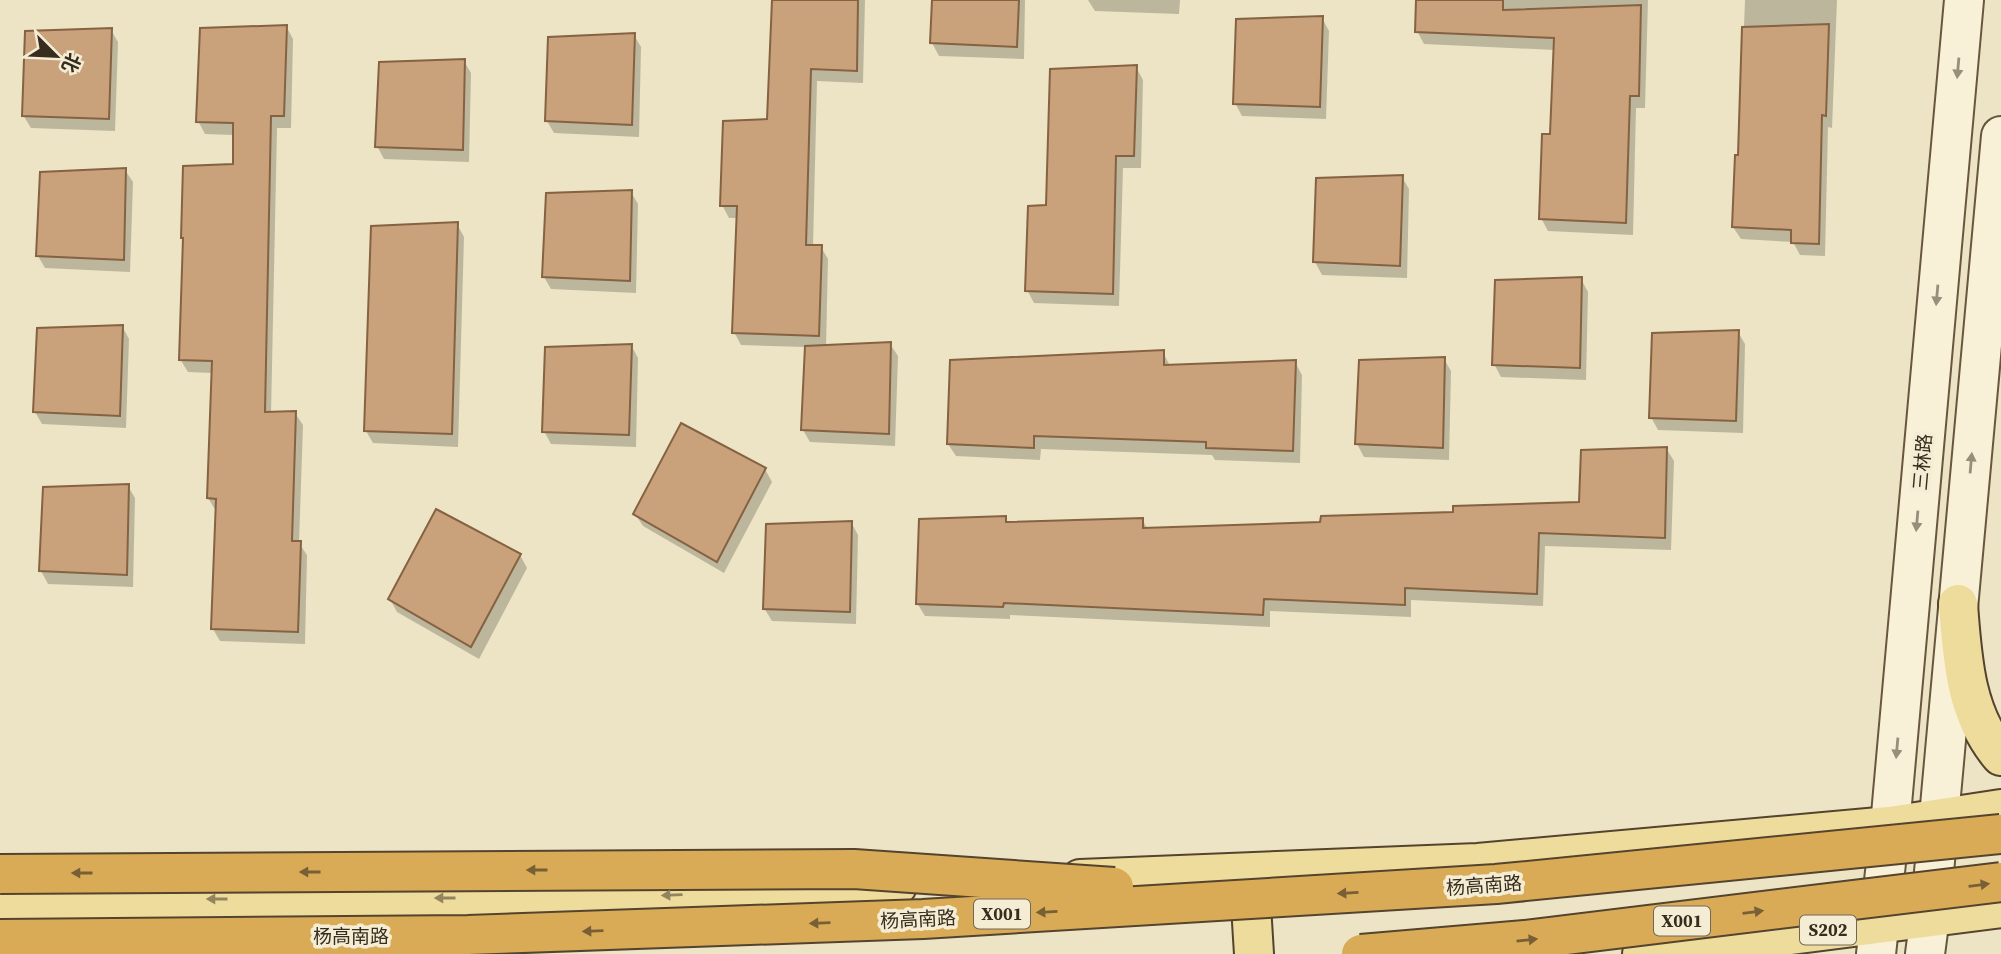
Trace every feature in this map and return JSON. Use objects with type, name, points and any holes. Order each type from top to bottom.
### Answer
[{"type":"highway","name":"杨高南路","points":[[0,939],[482,934],[923,919],[1257,886],[1496,884],[2001,834]]},
{"type":"highway","points":[[0,874],[854,869],[1257,886]]},
{"type":"highway","name":"X001","points":[[1362,954],[1525,940],[2001,882]]},
{"type":"main road","name":"三林路","points":[[1878,939],[1964,0]]},
{"type":"main road","points":[[1925,954],[2001,136]]},
{"type":"main road","points":[[1958,604],[1962,659],[1970,695],[1981,729],[2001,756]]},
{"type":"main road","name":"杨高南路","points":[[0,901],[631,897],[1257,886],[1890,826],[2001,809]]},
{"type":"main road","points":[[1254,954],[1257,886]]},
{"type":"main road","points":[[1930,916],[2001,908]]},
{"type":"main road","name":"S202","points":[[1775,937],[1878,939],[1930,916]]},
{"type":"main road","points":[[1775,937],[1800,940],[1818,947],[1825,954]]},
{"type":"main road","name":"X001","points":[[1642,954],[1775,937]]},
{"type":"building","points":[[772,0],[858,0],[857,71],[811,69],[806,245],[822,245],[819,336],[732,333],[737,206],[720,206],[723,121],[767,119]]},
{"type":"building","points":[[932,0],[1019,0],[1017,47],[930,43]]},
{"type":"building","points":[[1416,0],[1503,0],[1503,10],[1641,5],[1639,96],[1630,96],[1626,223],[1539,219],[1542,134],[1550,134],[1554,38],[1415,32]]},
{"type":"building","points":[[1323,16],[1320,107],[1233,104],[1236,19]]},
{"type":"building","points":[[1829,24],[1826,116],[1822,115],[1819,244],[1791,243],[1791,230],[1732,227],[1735,155],[1738,155],[1742,27]]},
{"type":"building","points":[[287,25],[284,116],[271,116],[265,412],[296,411],[292,541],[301,541],[298,632],[211,629],[216,499],[207,498],[212,361],[179,360],[183,166],[233,164],[233,123],[196,122],[200,28]]},
{"type":"building","points":[[112,28],[109,119],[22,116],[25,31]]},
{"type":"building","points":[[635,33],[632,125],[545,121],[548,37]]},
{"type":"building","points":[[465,59],[463,150],[375,147],[379,62]]},
{"type":"building","points":[[1137,65],[1134,156],[1116,156],[1113,294],[1025,291],[1028,206],[1046,205],[1050,69]]},
{"type":"building","points":[[126,168],[124,260],[36,256],[40,172]]},
{"type":"building","points":[[1403,175],[1400,266],[1313,262],[1316,178]]},
{"type":"building","points":[[632,190],[630,281],[542,277],[546,193]]},
{"type":"building","points":[[458,222],[452,434],[364,431],[371,226]]},
{"type":"building","points":[[1582,277],[1580,368],[1492,365],[1495,280]]},
{"type":"building","points":[[123,325],[120,416],[33,412],[37,328]]},
{"type":"building","points":[[1739,330],[1736,421],[1649,418],[1652,333]]},
{"type":"building","points":[[891,342],[889,434],[801,430],[805,346]]},
{"type":"building","points":[[632,344],[629,435],[542,432],[545,347]]},
{"type":"building","points":[[1164,350],[1164,365],[1296,360],[1293,451],[1206,448],[1206,442],[1034,436],[1034,448],[947,444],[950,360]]},
{"type":"building","points":[[1445,357],[1443,448],[1355,444],[1359,360]]},
{"type":"building","points":[[681,423],[766,468],[717,562],[633,514]]},
{"type":"building","points":[[1667,447],[1665,538],[1539,533],[1537,594],[1405,588],[1405,605],[1264,599],[1263,615],[1004,603],[1003,607],[916,604],[919,519],[1006,516],[1006,522],[1143,518],[1143,528],[1320,522],[1321,516],[1453,512],[1453,506],[1579,502],[1581,450]]},
{"type":"building","points":[[129,484],[127,575],[39,571],[43,487]]},
{"type":"building","points":[[436,509],[521,554],[471,647],[388,599]]},
{"type":"building","points":[[852,521],[850,612],[763,609],[766,524]]}]
